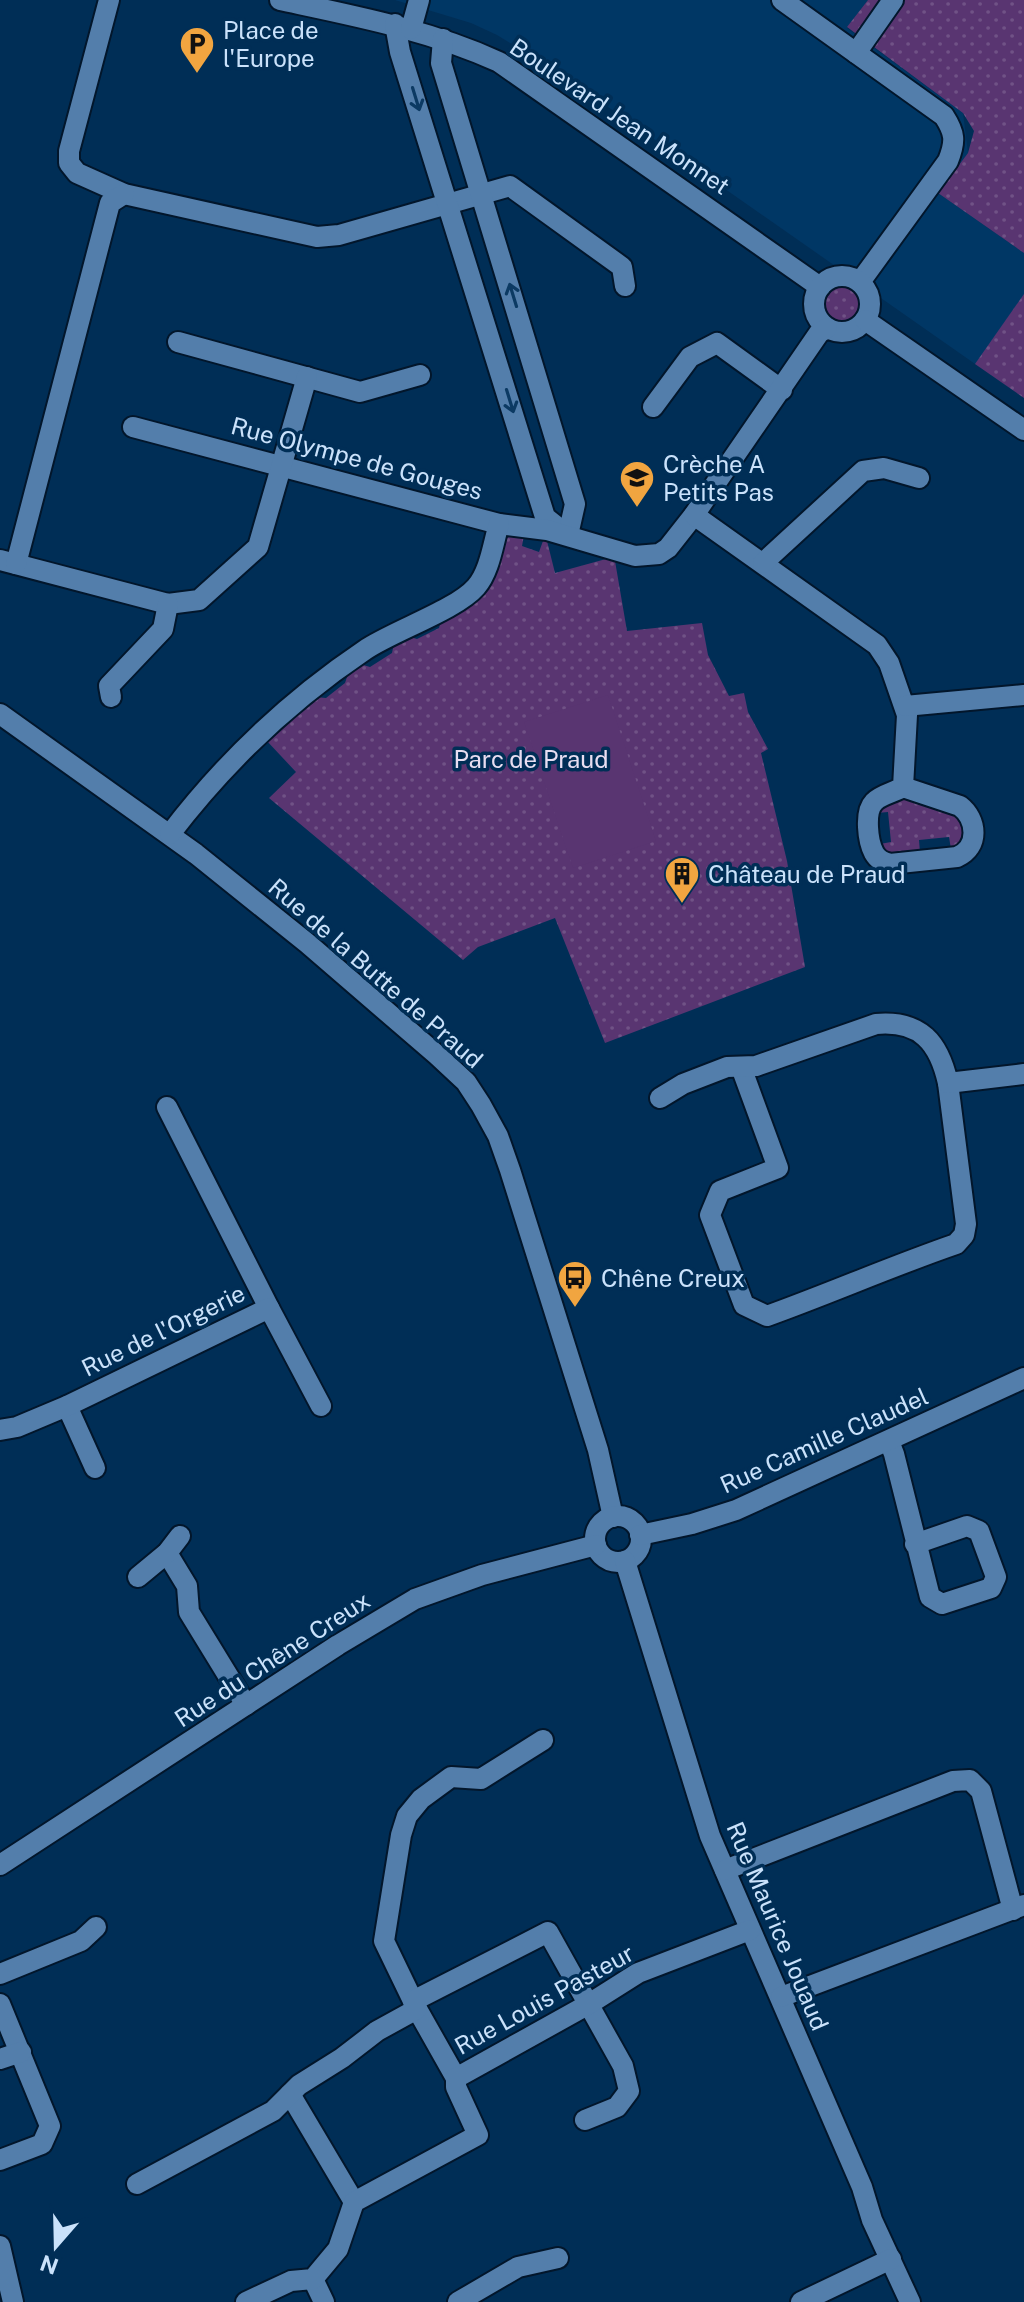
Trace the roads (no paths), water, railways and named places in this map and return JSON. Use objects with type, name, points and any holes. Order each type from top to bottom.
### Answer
[{"type":"street","points":[[109,0],[68,157],[77,173],[124,194],[317,237],[339,235],[510,186],[622,267],[625,286]]},
{"type":"street","name":"Boulevard Jean Monnet","points":[[280,0],[403,27],[443,39],[499,62],[820,287]]},
{"type":"street","points":[[419,0],[403,27],[400,52],[545,517],[568,535],[575,504],[441,63],[443,39]]},
{"type":"street","points":[[782,0],[944,116],[954,131],[955,144],[948,161],[860,282]]},
{"type":"street","points":[[856,53],[893,0]]},
{"type":"street","points":[[124,194],[110,203],[8,562],[168,604],[199,600],[258,547],[307,377]]},
{"type":"street","points":[[838,276],[860,282],[870,300],[865,320],[847,332],[827,328],[815,312],[815,296],[820,287],[838,276]]},
{"type":"street","points":[[865,320],[1021,430]]},
{"type":"street","name":"Rue Olympe de Gouges","points":[[133,427],[499,524],[568,535],[620,553],[647,556],[659,554],[668,548],[782,390],[819,333],[827,328]]},
{"type":"street","points":[[178,342],[360,392],[420,375]]},
{"type":"street","points":[[653,407],[690,357],[717,343],[782,390]]},
{"type":"street","points":[[500,370],[533,360]]},
{"type":"street","points":[[763,563],[863,471],[884,468],[919,478]]},
{"type":"street","points":[[694,515],[877,645],[889,663],[905,706],[908,729],[903,787]]},
{"type":"street","points":[[170,834],[193,803],[252,739],[310,689],[368,648],[472,591],[484,575],[499,524]]},
{"type":"street","points":[[111,697],[109,686],[163,629],[168,604]]},
{"type":"street","points":[[905,706],[1024,695]]},
{"type":"street","name":"Rue de la Butte de Praud","points":[[1,717],[170,834],[307,943],[466,1082],[498,1136],[510,1170],[598,1450],[613,1517]]},
{"type":"street","points":[[903,787],[960,806],[968,812],[974,828],[964,854],[890,864],[880,861],[873,851],[868,812],[878,798],[903,787]]},
{"type":"street","points":[[660,1098],[683,1084],[727,1067],[756,1066],[876,1024],[898,1024],[922,1033],[944,1065],[948,1083],[966,1224],[964,1235],[956,1244],[767,1316],[744,1305],[710,1215],[720,1191],[778,1168],[741,1067]]},
{"type":"street","points":[[948,1083],[1024,1074]]},
{"type":"street","points":[[167,1107],[269,1308]]},
{"type":"street","name":"Rue de l'Orgerie","points":[[0,1430],[17,1427],[67,1406],[269,1308],[321,1406]]},
{"type":"street","name":"Rue Camille Claudel","points":[[640,1535],[692,1524],[736,1510],[1024,1378]]},
{"type":"street","name":"Rue de l'Orgerie","points":[[67,1406],[95,1468]]},
{"type":"street","points":[[889,1441],[915,1544]]},
{"type":"street","points":[[613,1517],[632,1521],[640,1535],[637,1552],[625,1561],[607,1559],[596,1545],[599,1527],[613,1517]]},
{"type":"street","points":[[138,1577],[167,1553],[180,1536]]},
{"type":"street","name":"Rue du Chêne Creux","points":[[0,1865],[415,1599],[482,1575],[596,1545]]},
{"type":"street","points":[[167,1553],[187,1586],[189,1612],[246,1705]]},
{"type":"street","name":"Rue Maurice Jouaud","points":[[625,1561],[700,1806],[750,1930],[862,2187],[872,2220],[910,2302]]},
{"type":"street","points":[[456,2078],[384,1941],[401,1835],[407,1816],[421,1799],[451,1777],[481,1779],[543,1740]]},
{"type":"street","points":[[725,1870],[953,1781],[970,1780],[981,1791],[1019,1908],[781,1997]]},
{"type":"street","points":[[0,1974],[81,1941],[96,1927]]},
{"type":"street","name":"Rue Louis Pasteur","points":[[354,2202],[478,2135],[456,2087],[456,2078],[638,1973],[750,1930]]},
{"type":"street","points":[[137,2184],[273,2111],[299,2085],[415,2005],[548,1932],[623,2066],[629,2091],[617,2107],[585,2120]]},
{"type":"street","points":[[0,2004],[50,2126],[42,2144],[0,2160]]},
{"type":"street","points":[[0,2059],[21,2052]]},
{"type":"street","points":[[246,2302],[291,2281],[313,2279],[338,2249],[354,2202],[290,2094]]},
{"type":"street","points":[[0,2246],[13,2302]]},
{"type":"street","points":[[458,2302],[518,2267],[558,2258]]},
{"type":"street","points":[[801,2302],[891,2259]]},
{"type":"street","points":[[313,2279],[324,2302]]},
{"type":"place","name":"Place de l'Europe","points":[[197,75]]},
{"type":"place","name":"Crèche A Petits Pas","points":[[637,509]]},
{"type":"place","name":"Château de Praud","points":[[682,905]]},
{"type":"place","name":"Chêne Creux","points":[[575,1309]]},
{"type":"park label","name":"Parc de Praud","points":[[531,759]]}]
